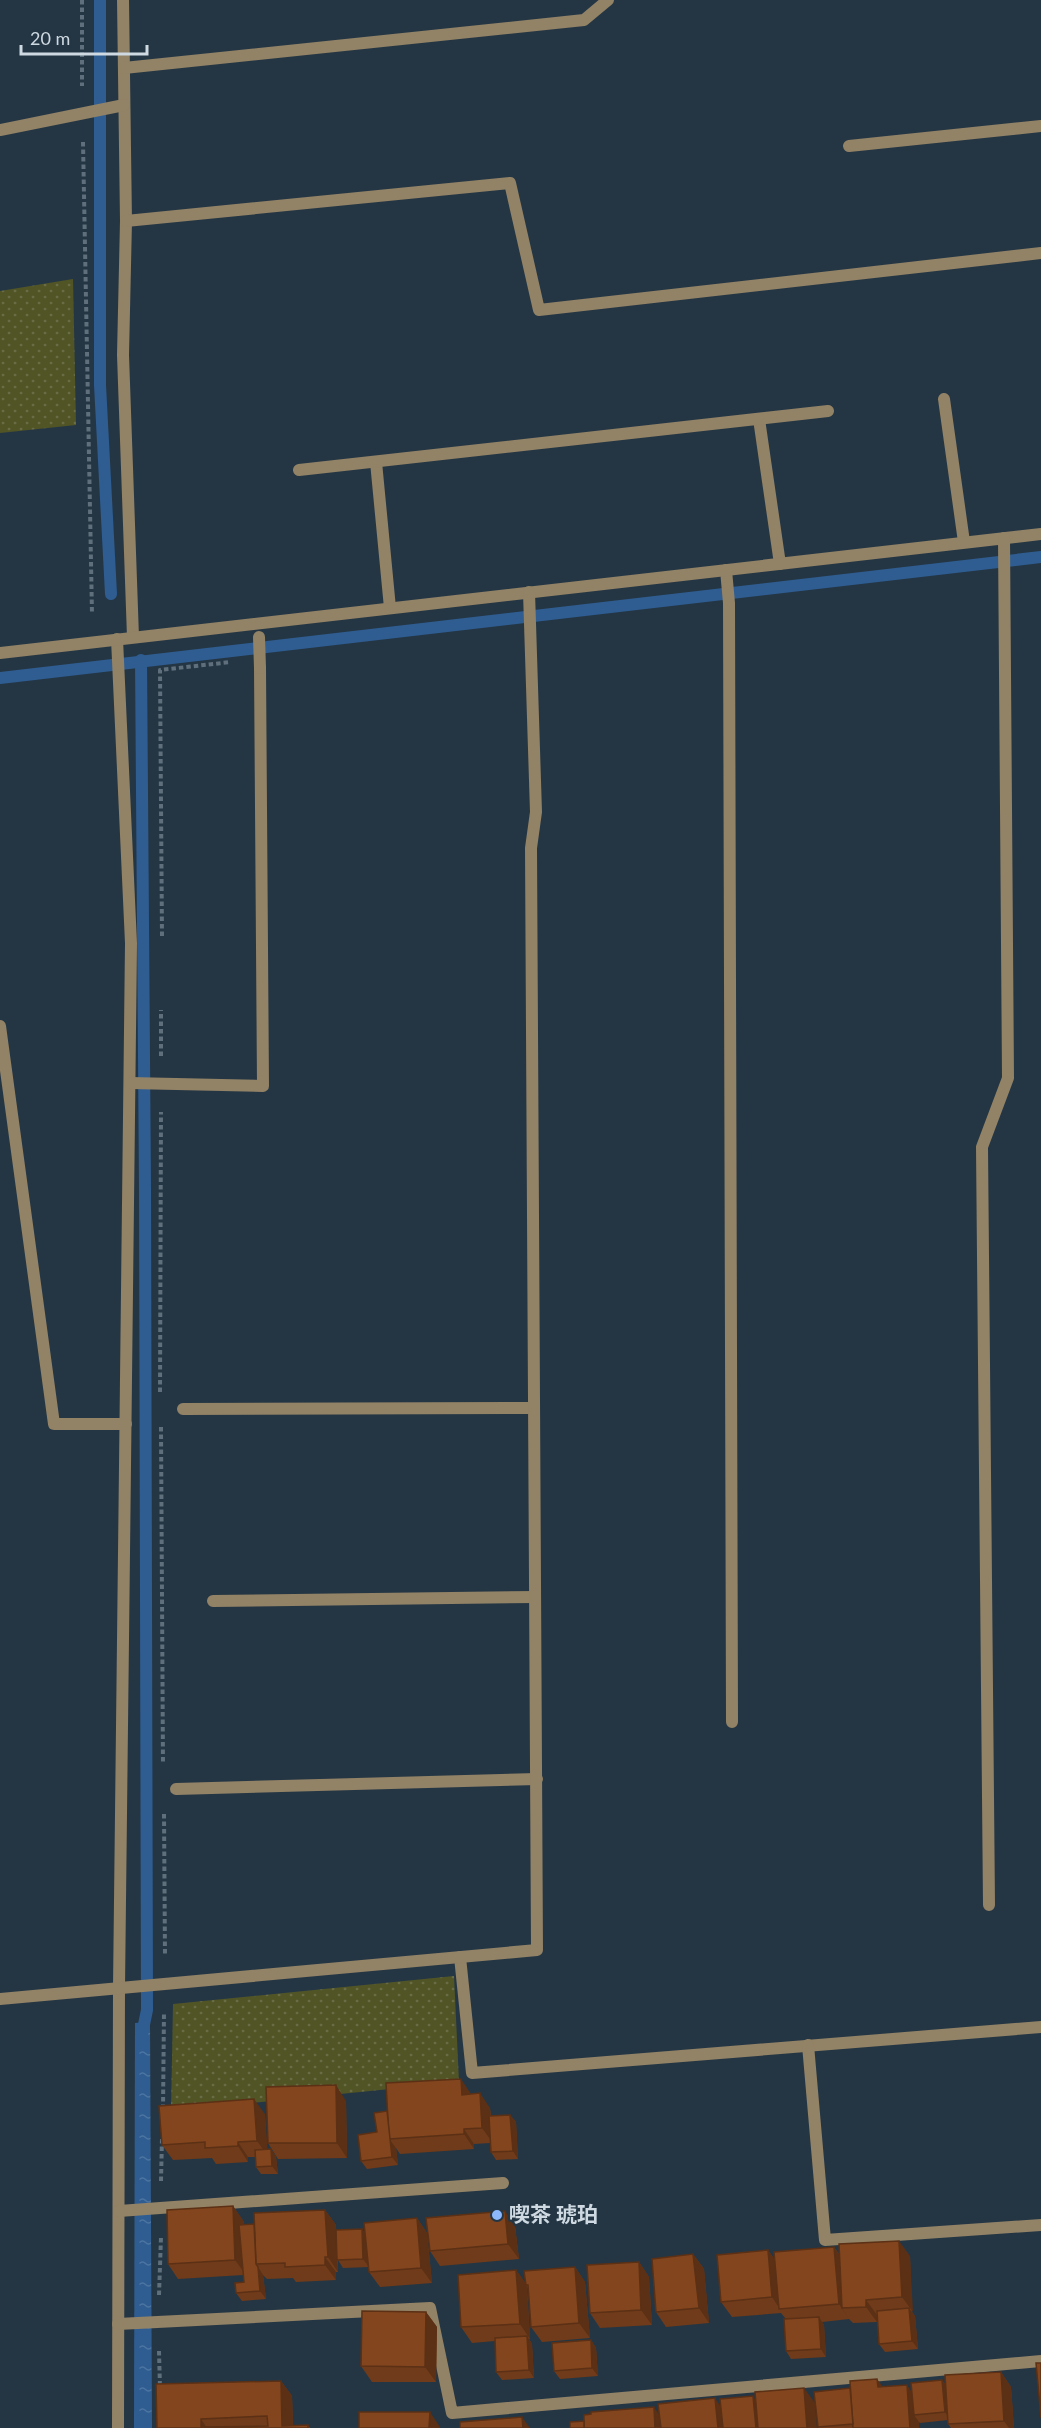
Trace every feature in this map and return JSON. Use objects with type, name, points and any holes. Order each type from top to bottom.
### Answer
[{"type":"street","points":[[123,0],[126,221],[123,355],[133,637]]},
{"type":"street","points":[[124,68],[584,20],[608,0]]},
{"type":"street","points":[[0,130],[124,105]]},
{"type":"street","points":[[849,146],[1041,126]]},
{"type":"street","points":[[126,221],[510,183],[539,310],[1041,252]]},
{"type":"street","points":[[944,399],[964,543]]},
{"type":"street","points":[[298,470],[828,411]]},
{"type":"street","points":[[759,419],[780,564]]},
{"type":"street","points":[[376,462],[390,608]]},
{"type":"street","points":[[0,653],[93,641],[117,646],[133,637],[964,543],[1004,544],[1041,534]]},
{"type":"street","points":[[989,1905],[982,1147],[1008,1078],[1004,544]]},
{"type":"street","points":[[726,570],[729,603],[732,1722]]},
{"type":"street","points":[[0,1999],[537,1950],[531,848],[536,812],[529,592]]},
{"type":"street","points":[[133,1084],[263,1086],[259,622]]},
{"type":"street","points":[[117,646],[130,943],[133,1084],[119,1988],[123,2323],[118,2428]]},
{"type":"street","points":[[0,1026],[54,1424],[126,1424]]},
{"type":"street","points":[[183,1408],[534,1408]]},
{"type":"street","points":[[213,1601],[535,1597]]},
{"type":"street","points":[[176,1789],[537,1779]]},
{"type":"street","points":[[460,1957],[472,2073],[1041,2026]]},
{"type":"street","points":[[808,2045],[825,2241],[1041,2225]]},
{"type":"street","points":[[123,2211],[503,2183]]},
{"type":"street","points":[[123,2323],[430,2308],[452,2413],[1041,2361]]},
{"type":"path","points":[[82,0],[86,113],[93,641]]},
{"type":"path","points":[[162,941],[160,670],[238,662]]},
{"type":"path","points":[[160,1399],[157,1084],[162,1001]]},
{"type":"path","points":[[160,1423],[163,1769]]},
{"type":"path","points":[[163,2114],[164,1805]]},
{"type":"path","points":[[160,2392],[157,2321],[158,2208],[162,2137]]},
{"type":"green space","points":[[73,279],[76,425],[0,433],[0,291]]},
{"type":"green space","points":[[454,1976],[459,2082],[171,2111],[173,2004]]},
{"type":"water","points":[[150,2022],[152,2428],[134,2428],[135,2023]]},
{"type":"building","points":[[461,2079],[462,2095],[480,2093],[482,2128],[464,2129],[464,2134],[389,2139],[386,2083]]},
{"type":"building","points":[[336,2085],[337,2143],[268,2143],[266,2087]]},
{"type":"building","points":[[254,2099],[257,2141],[238,2142],[238,2146],[205,2148],[205,2142],[162,2145],[159,2106]]},
{"type":"building","points":[[387,2111],[392,2157],[361,2161],[358,2135],[377,2132],[374,2113]]},
{"type":"building","points":[[510,2115],[513,2151],[491,2152],[489,2116]]},
{"type":"building","points":[[271,2149],[272,2166],[256,2167],[255,2150]]},
{"type":"building","points":[[233,2206],[235,2260],[168,2264],[167,2210]]},
{"type":"building","points":[[325,2210],[328,2257],[325,2257],[325,2265],[285,2267],[285,2263],[256,2264],[254,2213]]},
{"type":"building","points":[[505,2211],[508,2244],[430,2251],[426,2218]]},
{"type":"building","points":[[417,2218],[421,2268],[369,2272],[364,2223]]},
{"type":"building","points":[[254,2224],[260,2291],[236,2293],[235,2283],[244,2282],[239,2225]]},
{"type":"building","points":[[362,2229],[363,2259],[337,2260],[336,2230]]},
{"type":"building","points":[[899,2241],[902,2297],[866,2300],[866,2307],[842,2308],[839,2244]]},
{"type":"building","points":[[834,2247],[839,2304],[779,2309],[774,2252]]},
{"type":"building","points":[[768,2250],[772,2297],[721,2302],[717,2255]]},
{"type":"building","points":[[693,2254],[699,2308],[656,2312],[652,2259]]},
{"type":"building","points":[[639,2262],[641,2310],[590,2313],[587,2265]]},
{"type":"building","points":[[575,2267],[579,2323],[531,2327],[528,2285],[526,2285],[524,2271]]},
{"type":"building","points":[[516,2270],[520,2324],[461,2327],[458,2275]]},
{"type":"building","points":[[909,2308],[912,2341],[879,2344],[877,2311]]},
{"type":"building","points":[[362,2311],[426,2312],[425,2367],[361,2366]]},
{"type":"building","points":[[819,2317],[821,2349],[786,2351],[784,2319]]},
{"type":"building","points":[[527,2336],[529,2370],[496,2372],[495,2338]]},
{"type":"building","points":[[591,2340],[592,2368],[554,2371],[552,2343]]},
{"type":"building","points":[[1036,2363],[1041,2363],[1041,2418]]},
{"type":"building","points":[[1001,2372],[1004,2421],[948,2424],[945,2375]]},
{"type":"building","points":[[877,2379],[878,2387],[907,2385],[910,2428],[853,2428],[850,2381]]},
{"type":"building","points":[[942,2380],[945,2412],[914,2415],[911,2383]]},
{"type":"building","points":[[281,2381],[282,2426],[308,2425],[308,2428],[205,2428],[268,2426],[267,2416],[201,2419],[201,2428],[157,2428],[156,2384]]},
{"type":"building","points":[[804,2388],[807,2428],[758,2428],[755,2392]]},
{"type":"building","points":[[850,2388],[853,2424],[818,2427],[814,2392]]},
{"type":"building","points":[[753,2396],[756,2428],[723,2428],[720,2399]]},
{"type":"building","points":[[715,2398],[718,2428],[661,2428],[658,2404]]},
{"type":"building","points":[[654,2407],[655,2428],[584,2428],[584,2415],[591,2414],[591,2412]]},
{"type":"building","points":[[359,2412],[430,2412],[429,2428],[359,2428]]},
{"type":"building","points":[[522,2417],[523,2428],[460,2428],[460,2422]]},
{"type":"building","points":[[584,2421],[584,2428],[570,2428],[570,2422]]},
{"type":"waterway","points":[[100,0],[100,385],[111,594]]},
{"type":"waterway","points":[[0,678],[1041,557]]},
{"type":"waterway","points":[[141,660],[147,2010],[141,2039]]},
{"type":"place","name":"喫茶 琥珀","points":[[497,2215]]}]
